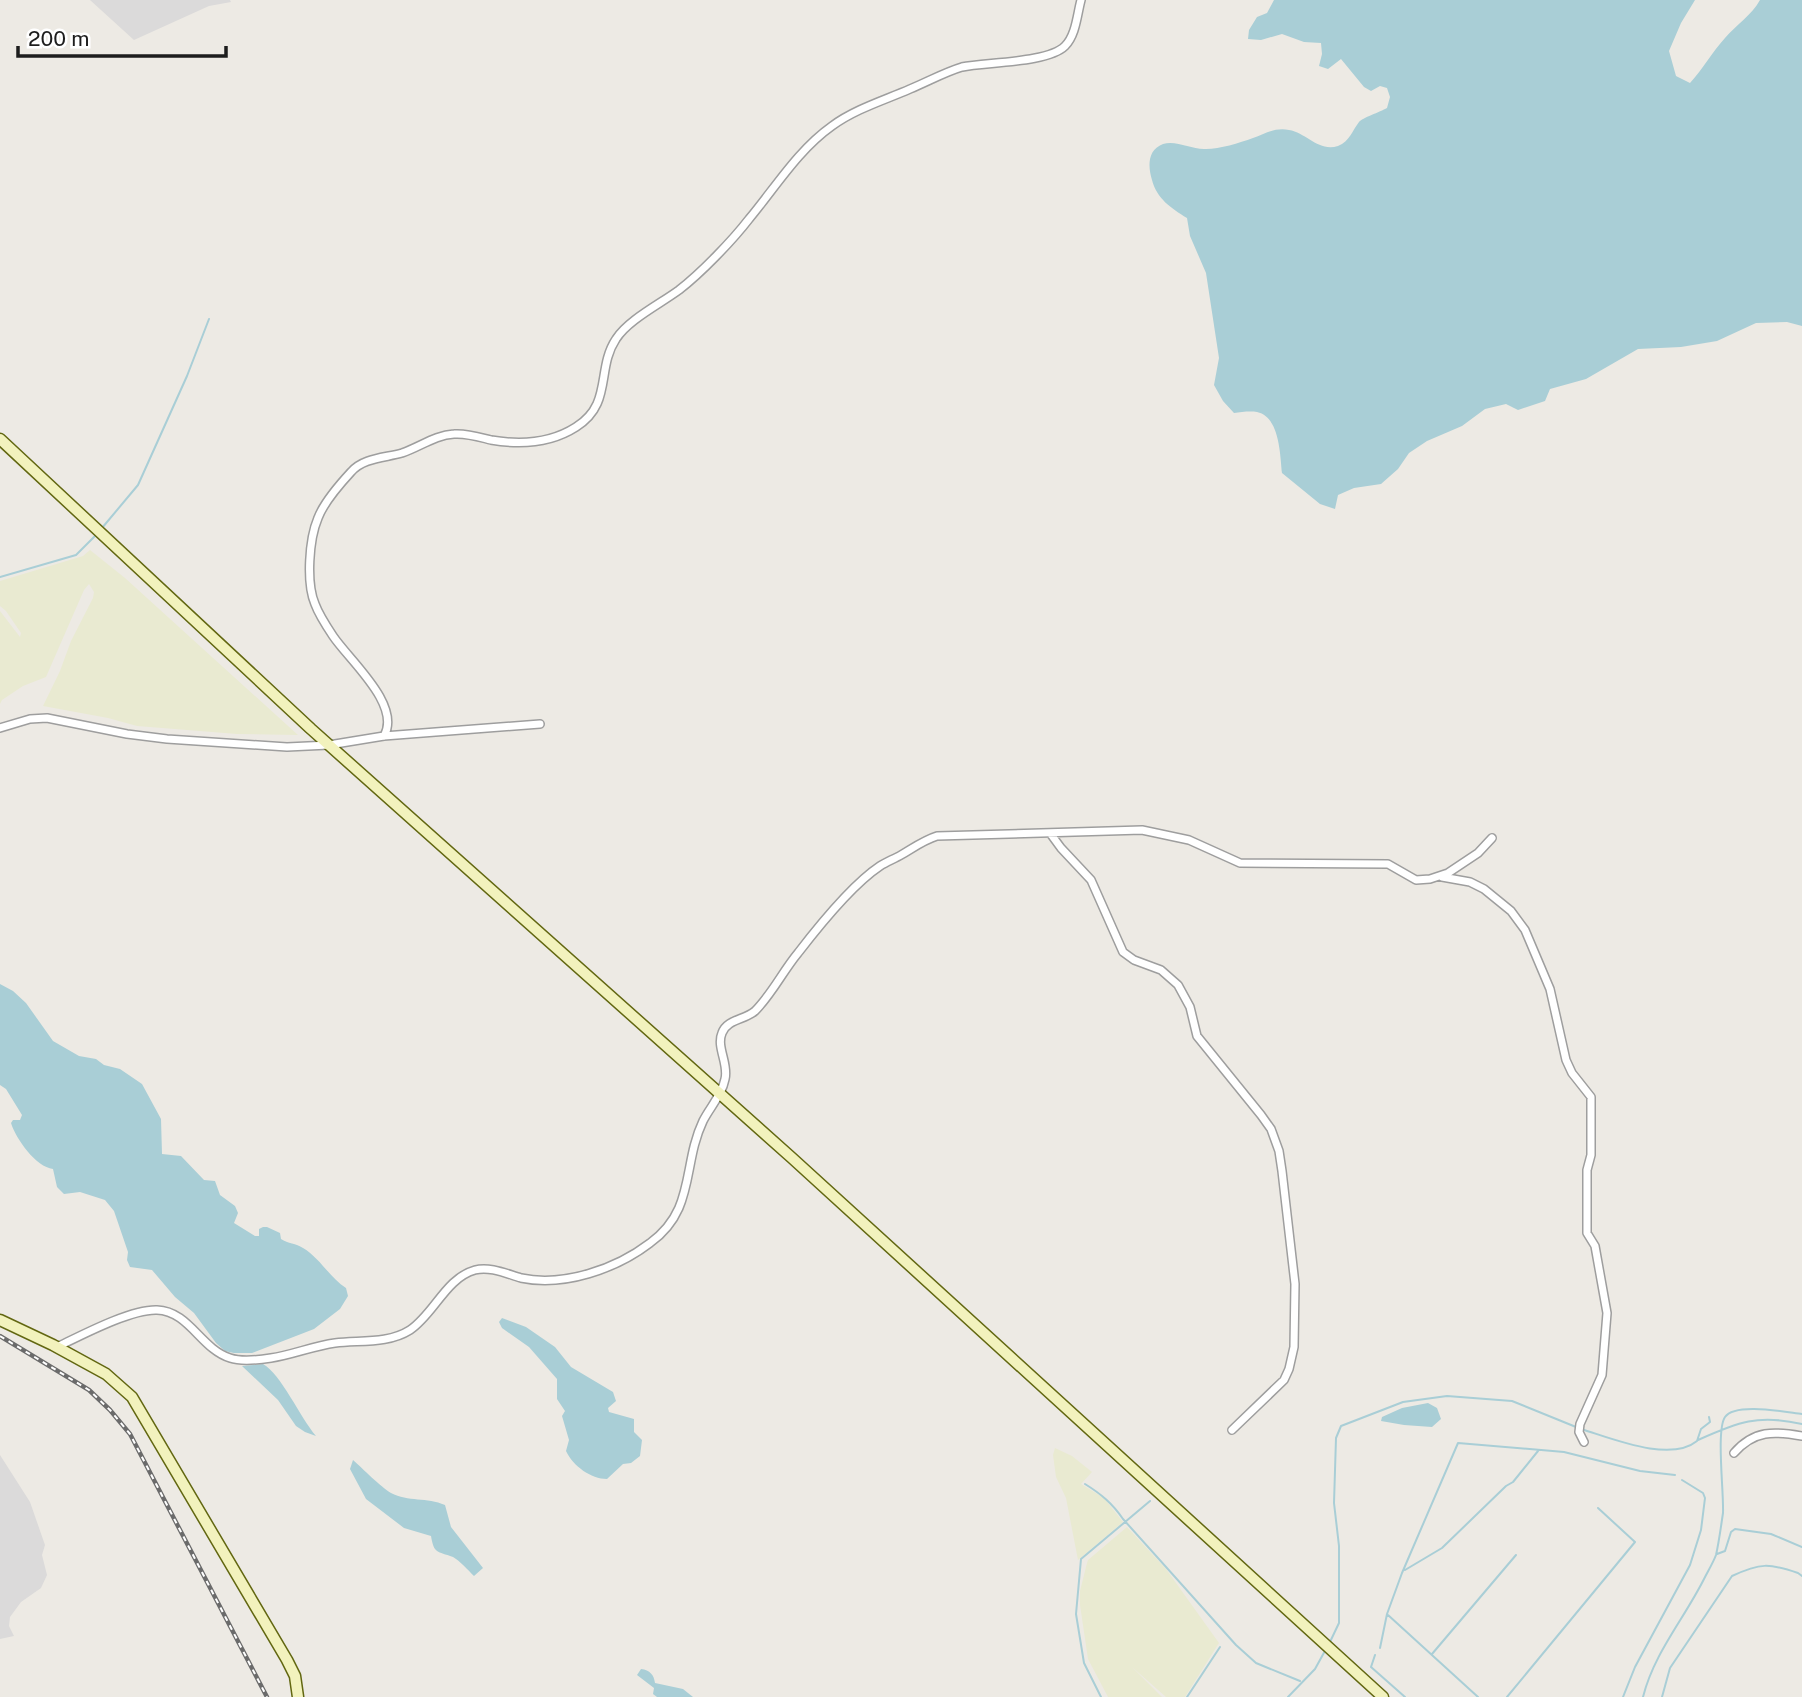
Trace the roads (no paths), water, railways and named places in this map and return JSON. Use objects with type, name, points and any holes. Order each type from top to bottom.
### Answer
[{"type":"main road","points":[[0,439],[329,745],[720,1094],[1384,1697]]},
{"type":"main road","points":[[0,1321],[57,1347],[106,1374],[132,1396],[287,1660],[295,1676],[298,1697]]},
{"type":"street","points":[[384,736],[389,728],[388,717],[374,685],[334,637],[315,605],[310,589],[310,568],[318,518],[350,473],[368,461],[401,453],[445,435],[522,442],[547,440],[578,426],[596,408],[601,397],[608,362],[617,337],[682,288],[747,222],[785,174],[828,128],[853,114],[961,68],[1052,54],[1066,45],[1072,36],[1081,0]]},
{"type":"street","points":[[0,728],[30,719],[47,718],[167,739],[287,747],[329,745],[384,736],[540,724]]},
{"type":"street","points":[[57,1347],[146,1310],[177,1316],[209,1346],[230,1358],[245,1361],[272,1358],[334,1343],[386,1339],[412,1329],[452,1283],[478,1269],[539,1280],[595,1271],[617,1263],[652,1243],[675,1219],[685,1195],[703,1122],[720,1094],[727,1067],[720,1040],[722,1031],[727,1024],[754,1012],[797,953],[850,894],[879,867],[937,836],[1142,830],[1189,839],[1240,863],[1388,864],[1416,880],[1448,873],[1478,853],[1492,838]]},
{"type":"street","points":[[1050,833],[1091,880],[1123,952],[1134,960],[1161,970],[1178,985],[1190,1007],[1196,1036],[1261,1115],[1271,1129],[1279,1151],[1295,1284],[1294,1347],[1284,1380],[1232,1430]]},
{"type":"street","points":[[1438,876],[1454,878],[1484,889],[1511,911],[1525,930],[1550,989],[1566,1060],[1572,1073],[1591,1097],[1591,1154],[1586,1194],[1587,1233],[1595,1246],[1606,1313],[1602,1375],[1580,1424],[1579,1432],[1584,1442]]},
{"type":"street","points":[[1734,1453],[1744,1441],[1765,1433],[1783,1432],[1802,1436]]},
{"type":"water","points":[[1274,0],[1695,0],[1669,51],[1676,76],[1690,83],[1720,43],[1760,0],[1802,0],[1802,326],[1787,322],[1756,323],[1717,341],[1681,347],[1638,349],[1586,379],[1550,389],[1545,401],[1518,410],[1506,404],[1485,409],[1462,426],[1427,441],[1409,453],[1398,469],[1381,484],[1354,488],[1338,495],[1335,509],[1320,504],[1282,473],[1277,438],[1265,415],[1257,412],[1234,413],[1214,385],[1219,358],[1206,273],[1190,236],[1187,218],[1161,198],[1154,187],[1150,170],[1150,159],[1154,150],[1168,143],[1211,149],[1284,129],[1324,146],[1338,146],[1348,139],[1361,120],[1387,108],[1390,97],[1387,88],[1380,86],[1371,91],[1364,87],[1341,59],[1328,69],[1319,66],[1321,43],[1304,42],[1282,34],[1261,40],[1248,39],[1249,30],[1257,17],[1267,13]]},
{"type":"water","points":[[0,984],[26,1003],[53,1041],[79,1056],[96,1059],[104,1065],[120,1069],[142,1084],[161,1119],[162,1154],[181,1156],[204,1180],[215,1181],[220,1195],[235,1206],[238,1213],[234,1223],[255,1236],[259,1236],[259,1229],[267,1227],[280,1233],[284,1241],[309,1252],[346,1288],[348,1296],[340,1309],[314,1329],[252,1353],[234,1353],[225,1351],[216,1343],[194,1313],[175,1297],[152,1270],[130,1267],[128,1252],[114,1211],[105,1200],[80,1192],[64,1194],[57,1187],[53,1169],[34,1158],[22,1144],[11,1123],[13,1120],[20,1120],[22,1115],[6,1089],[0,1085]]},
{"type":"water","points":[[502,1318],[526,1327],[555,1347],[571,1367],[613,1392],[616,1401],[608,1408],[609,1412],[634,1419],[634,1432],[642,1440],[640,1456],[631,1463],[623,1464],[607,1479],[589,1474],[569,1457],[566,1451],[569,1440],[562,1416],[565,1411],[557,1399],[557,1379],[529,1347],[502,1328],[499,1322]]},
{"type":"water","points":[[263,1364],[277,1377],[316,1436],[296,1426],[278,1400],[242,1366]]},
{"type":"water","points":[[1428,1403],[1437,1408],[1441,1419],[1432,1427],[1381,1421],[1382,1417],[1402,1408]]},
{"type":"water","points":[[353,1460],[391,1493],[445,1505],[451,1527],[483,1568],[474,1576],[456,1559],[437,1551],[431,1536],[404,1528],[366,1499],[350,1469]]},
{"type":"water","points":[[641,1669],[651,1673],[655,1683],[683,1689],[693,1697],[657,1697],[653,1694],[654,1688],[637,1675]]},
{"type":"waterway","points":[[102,528],[138,485],[187,376],[209,319]]},
{"type":"waterway","points":[[0,577],[76,555],[96,535]]},
{"type":"waterway","points":[[1329,1644],[1339,1623],[1339,1546],[1334,1503],[1336,1438],[1341,1426],[1403,1402],[1447,1396],[1512,1401],[1576,1427]]},
{"type":"waterway","points":[[1643,1697],[1654,1666],[1716,1555],[1723,1513],[1721,1435],[1725,1417],[1730,1412],[1749,1409],[1802,1414]]},
{"type":"waterway","points":[[1581,1429],[1640,1447],[1672,1450],[1697,1441],[1701,1429],[1710,1422],[1709,1417]]},
{"type":"waterway","points":[[1698,1440],[1737,1424],[1760,1420],[1802,1424]]},
{"type":"waterway","points":[[1380,1648],[1387,1614],[1402,1573],[1458,1443],[1564,1452],[1640,1471],[1675,1475]]},
{"type":"waterway","points":[[1405,1570],[1442,1548],[1513,1482],[1538,1451]]},
{"type":"waterway","points":[[1623,1697],[1635,1667],[1690,1565],[1701,1530],[1705,1498],[1703,1493],[1682,1480]]},
{"type":"waterway","points":[[1085,1484],[1110,1504],[1236,1645],[1256,1663],[1300,1681]]},
{"type":"waterway","points":[[1101,1697],[1084,1663],[1076,1614],[1081,1559],[1150,1501]]},
{"type":"waterway","points":[[1507,1697],[1635,1542],[1598,1508]]},
{"type":"waterway","points":[[1717,1554],[1725,1551],[1731,1532],[1735,1529],[1771,1534],[1802,1547]]},
{"type":"waterway","points":[[1432,1654],[1516,1555]]},
{"type":"waterway","points":[[1662,1697],[1670,1668],[1732,1576],[1765,1566],[1788,1570],[1802,1576]]},
{"type":"waterway","points":[[1388,1615],[1478,1697]]},
{"type":"waterway","points":[[1187,1697],[1220,1647]]},
{"type":"waterway","points":[[1288,1697],[1315,1669],[1326,1649]]},
{"type":"waterway","points":[[1375,1655],[1371,1667],[1405,1697]]},
{"type":"railway","points":[[0,1336],[89,1390],[130,1434],[267,1697]]}]
